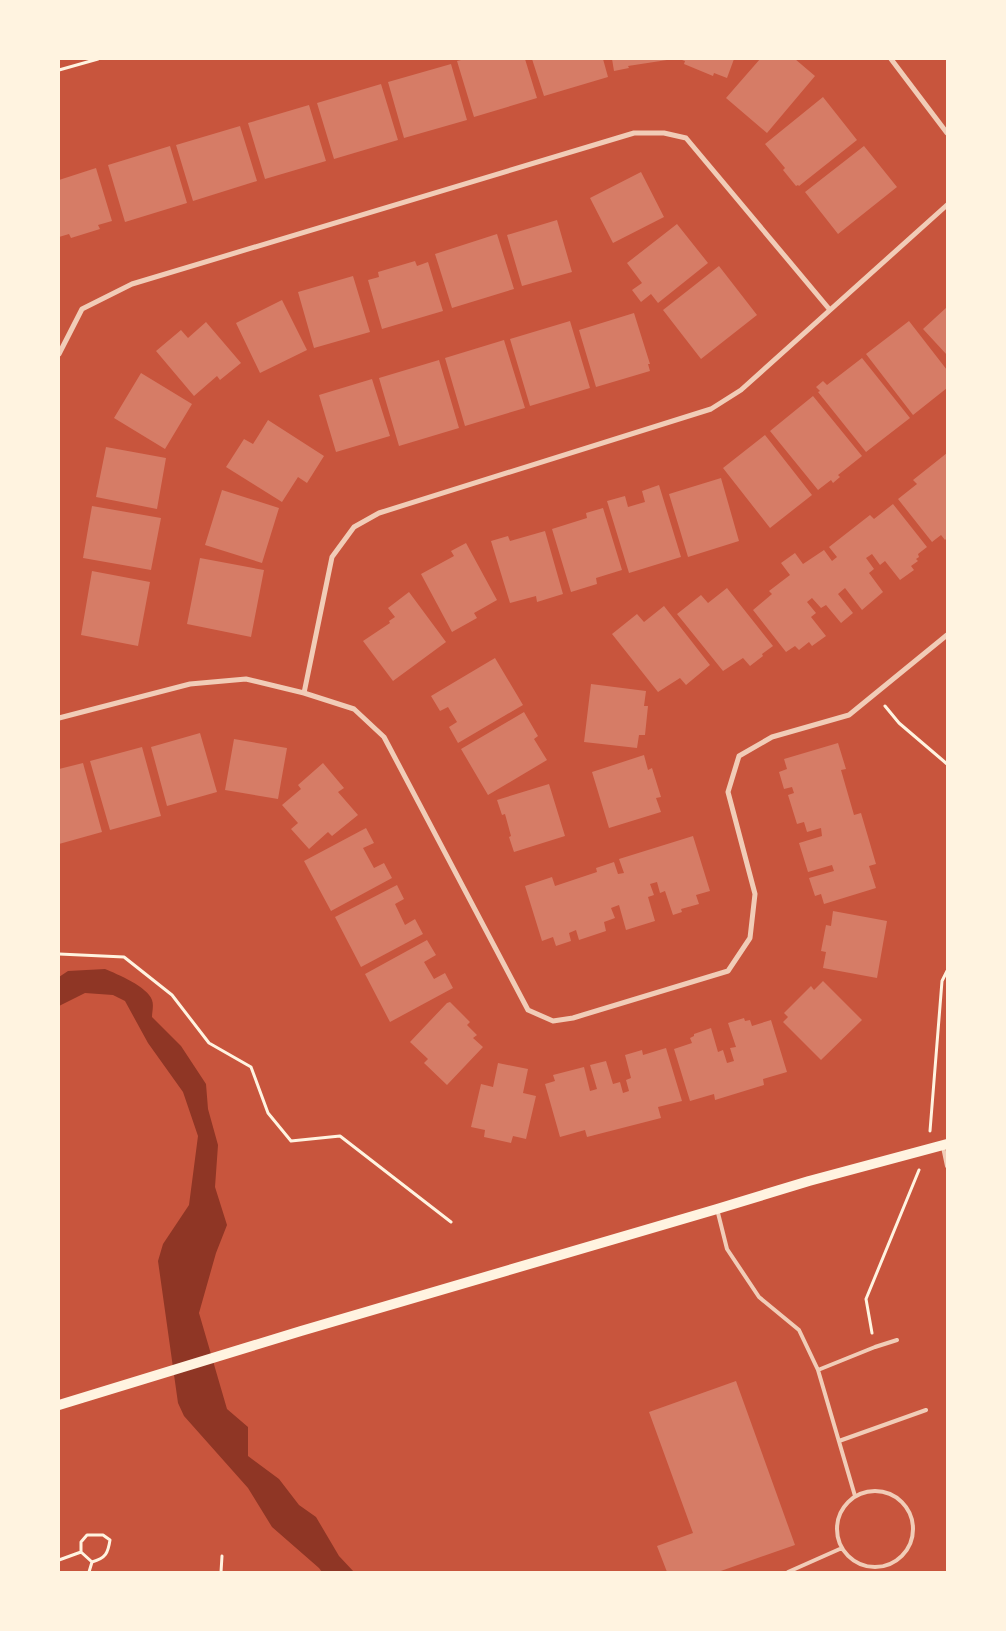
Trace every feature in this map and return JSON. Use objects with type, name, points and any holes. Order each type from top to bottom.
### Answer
[{"type":"main road","points":[[59,1405],[301,1331],[809,1181],[945,1144]]},
{"type":"street","points":[[891,59],[947,133]]},
{"type":"street","points":[[59,354],[82,309],[132,284],[634,132],[664,132],[686,138],[830,310]]},
{"type":"street","points":[[304,693],[332,558],[354,527],[379,513],[711,409],[741,390],[947,205]]},
{"type":"street","points":[[59,718],[190,684],[246,679],[304,693],[354,709],[384,737],[528,1010],[553,1021],[573,1018],[728,971],[750,938],[755,894],[728,792],[739,756],[772,737],[849,714],[947,635]]},
{"type":"lane","points":[[945,1144],[947,1166]]},
{"type":"lane","points":[[717,1209],[727,1248],[759,1297],[799,1330],[818,1370],[855,1496]]},
{"type":"lane","points":[[818,1370],[897,1340]]},
{"type":"lane","points":[[839,1441],[926,1410]]},
{"type":"lane","points":[[880,1491],[892,1495],[903,1503],[910,1513],[913,1526],[912,1539],[907,1550],[898,1560],[874,1567],[861,1564],[850,1557],[842,1548],[838,1537],[839,1519],[846,1504],[855,1496],[867,1492],[880,1491]]},
{"type":"lane","points":[[788,1572],[842,1548]]},
{"type":"path","points":[[59,70],[98,59]]},
{"type":"path","points":[[876,693],[899,724],[947,764]]},
{"type":"path","points":[[59,954],[124,957],[172,995],[209,1043],[251,1067],[268,1113],[291,1141],[340,1136],[451,1222]]},
{"type":"path","points":[[875,1347],[866,1299],[928,1149],[942,981],[947,971]]},
{"type":"path","points":[[87,1535],[103,1535],[110,1540],[108,1552],[100,1560],[92,1562],[82,1552],[81,1542],[87,1535]]},
{"type":"path","points":[[59,1560],[82,1552]]},
{"type":"path","points":[[221,1572],[222,1556]]},
{"type":"path","points":[[89,1572],[92,1562]]},
{"type":"shaded area","points":[[105,969],[145,990],[152,1000],[152,1017],[181,1046],[206,1084],[208,1109],[218,1145],[215,1187],[227,1225],[216,1253],[199,1313],[227,1409],[248,1427],[248,1456],[279,1479],[299,1505],[316,1517],[339,1556],[354,1572],[322,1572],[272,1527],[248,1488],[184,1416],[178,1403],[158,1261],[163,1244],[189,1205],[198,1136],[183,1092],[148,1043],[125,1001],[113,995],[85,993],[59,1006],[59,977],[68,971]]},
{"type":"building","points":[[465,59],[525,59],[537,98],[474,117],[457,61]]},
{"type":"building","points":[[532,59],[603,59],[608,77],[544,96]]},
{"type":"building","points":[[612,59],[667,60],[628,66],[629,68],[614,71]]},
{"type":"building","points":[[679,59],[734,59],[727,78],[714,73],[713,76],[684,64],[685,61]]},
{"type":"building","points":[[760,59],[795,59],[815,76],[767,133],[726,98]]},
{"type":"building","points":[[451,64],[467,120],[404,138],[388,82]]},
{"type":"building","points":[[381,84],[398,140],[334,159],[317,103]]},
{"type":"building","points":[[823,97],[857,140],[799,186],[796,186],[783,170],[785,168],[765,144]]},
{"type":"building","points":[[309,105],[326,161],[265,179],[248,123]]},
{"type":"building","points":[[240,126],[257,181],[193,201],[176,145]]},
{"type":"building","points":[[170,146],[187,203],[125,222],[108,165]]},
{"type":"building","points":[[864,146],[897,187],[838,234],[805,192]]},
{"type":"building","points":[[96,168],[112,221],[98,225],[100,229],[71,238],[69,234],[59,237],[59,180]]},
{"type":"building","points":[[641,172],[664,217],[613,243],[590,198]]},
{"type":"building","points":[[557,220],[572,272],[522,286],[507,235]]},
{"type":"building","points":[[677,224],[708,263],[658,303],[651,294],[641,302],[632,290],[642,283],[627,263]]},
{"type":"building","points":[[497,234],[514,289],[452,308],[435,254]]},
{"type":"building","points":[[415,261],[417,266],[428,262],[443,311],[382,329],[368,280],[379,277],[378,272]]},
{"type":"building","points":[[719,266],[757,315],[701,359],[663,310]]},
{"type":"building","points":[[353,276],[370,332],[314,348],[298,292]]},
{"type":"building","points":[[282,300],[307,350],[260,373],[236,323]]},
{"type":"building","points":[[947,307],[947,355],[923,329]]},
{"type":"building","points":[[634,313],[650,364],[648,364],[650,371],[596,387],[579,330]]},
{"type":"building","points":[[570,321],[590,388],[530,406],[510,339]]},
{"type":"building","points":[[909,321],[947,370],[947,388],[913,415],[866,354]]},
{"type":"building","points":[[206,322],[241,363],[220,380],[217,376],[194,396],[156,351],[181,330],[188,338]]},
{"type":"building","points":[[504,340],[525,408],[465,426],[445,358]]},
{"type":"building","points":[[862,358],[910,418],[866,452],[816,387],[823,381],[827,385]]},
{"type":"building","points":[[439,360],[459,428],[399,446],[379,378]]},
{"type":"building","points":[[141,373],[192,404],[165,449],[114,418]]},
{"type":"building","points":[[372,379],[390,436],[336,452],[319,395]]},
{"type":"building","points":[[813,396],[862,456],[838,475],[840,477],[833,483],[831,480],[818,490],[770,431]]},
{"type":"building","points":[[268,420],[324,456],[307,483],[298,477],[282,502],[226,467],[244,439],[253,444]]},
{"type":"building","points":[[765,435],[812,495],[770,528],[723,468]]},
{"type":"building","points":[[106,447],[166,458],[157,509],[96,497]]},
{"type":"building","points":[[947,453],[947,538],[945,540],[941,535],[932,542],[898,499],[917,484],[913,480]]},
{"type":"building","points":[[721,478],[739,541],[688,557],[669,494]]},
{"type":"building","points":[[659,485],[681,557],[629,573],[607,501],[625,496],[628,507],[645,502],[642,491]]},
{"type":"building","points":[[222,490],[279,508],[262,563],[205,545]]},
{"type":"building","points":[[893,504],[927,547],[918,554],[919,557],[916,559],[918,561],[911,566],[914,570],[900,580],[885,561],[880,565],[872,554],[866,558],[874,569],[869,573],[883,592],[862,610],[845,588],[838,594],[853,613],[841,623],[826,605],[821,608],[812,598],[807,602],[816,613],[811,617],[826,636],[812,646],[809,642],[799,650],[795,646],[786,652],[753,610],[772,594],[769,591],[790,575],[781,563],[795,553],[803,564],[824,550],[832,561],[837,557],[829,547],[870,515],[874,519]]},
{"type":"building","points":[[92,506],[161,518],[151,570],[83,558]]},
{"type":"building","points":[[603,508],[622,570],[596,578],[597,584],[571,592],[552,529],[587,518],[586,513]]},
{"type":"building","points":[[545,531],[563,594],[537,602],[536,596],[510,603],[491,541],[508,536],[510,541]]},
{"type":"building","points":[[466,543],[497,600],[474,613],[477,618],[452,632],[421,574],[454,556],[451,551]]},
{"type":"building","points":[[200,558],[264,570],[251,637],[187,624]]},
{"type":"building","points":[[92,571],[150,582],[138,646],[81,635]]},
{"type":"building","points":[[727,588],[773,646],[750,666],[743,658],[723,671],[677,614],[701,595],[708,603]]},
{"type":"building","points":[[409,592],[446,642],[393,681],[363,641],[390,623],[389,621],[395,617],[388,608]]},
{"type":"building","points":[[664,606],[710,665],[686,685],[680,678],[658,692],[612,634],[637,614],[644,622]]},
{"type":"building","points":[[495,658],[523,705],[458,743],[449,727],[457,722],[448,707],[440,711],[431,696]]},
{"type":"building","points":[[591,684],[646,691],[644,706],[648,706],[645,735],[639,735],[637,748],[584,742]]},
{"type":"building","points":[[524,712],[538,736],[534,739],[547,760],[488,795],[461,749]]},
{"type":"building","points":[[200,733],[217,792],[167,806],[151,747]]},
{"type":"building","points":[[234,739],[287,748],[278,799],[225,790]]},
{"type":"building","points":[[838,743],[846,769],[841,770],[854,815],[861,813],[876,864],[869,866],[876,888],[824,904],[821,894],[815,896],[809,878],[834,871],[832,865],[808,872],[799,843],[822,836],[821,828],[807,832],[804,822],[797,824],[788,795],[794,793],[792,787],[784,789],[779,772],[787,769],[784,759]]},
{"type":"building","points":[[142,747],[161,816],[110,830],[90,761]]},
{"type":"building","points":[[644,755],[648,770],[652,768],[661,797],[656,798],[661,812],[609,828],[592,772]]},
{"type":"building","points":[[83,763],[102,832],[59,844],[59,769]]},
{"type":"building","points":[[323,763],[344,788],[338,792],[358,815],[332,836],[328,832],[309,849],[291,829],[298,823],[282,805],[301,789],[298,785]]},
{"type":"building","points":[[549,784],[565,836],[514,852],[505,814],[502,815],[497,800]]},
{"type":"building","points":[[366,828],[374,843],[363,848],[374,868],[384,863],[392,878],[331,911],[304,861]]},
{"type":"building","points":[[693,836],[710,891],[696,895],[699,904],[681,909],[682,912],[673,915],[665,891],[660,893],[657,882],[650,884],[654,895],[648,897],[655,921],[626,930],[619,905],[611,908],[615,918],[604,922],[606,931],[579,940],[576,930],[569,933],[571,941],[556,946],[553,937],[542,941],[525,886],[552,877],[555,886],[597,872],[596,868],[614,862],[618,874],[624,873],[619,859]]},
{"type":"building","points":[[397,885],[404,899],[395,904],[405,925],[415,919],[423,934],[361,967],[335,917]]},
{"type":"building","points":[[833,911],[887,921],[877,978],[823,968],[826,952],[821,951],[826,925],[831,926]]},
{"type":"building","points":[[427,940],[436,955],[424,962],[434,979],[445,973],[453,988],[390,1022],[365,974]]},
{"type":"building","points":[[823,981],[862,1020],[821,1060],[783,1022],[788,1017],[784,1013],[811,986],[814,990]]},
{"type":"building","points":[[450,1002],[470,1022],[467,1025],[477,1035],[473,1038],[483,1047],[447,1085],[424,1063],[428,1059],[410,1042]]},
{"type":"building","points":[[744,1018],[745,1021],[750,1020],[752,1026],[771,1020],[787,1072],[763,1079],[764,1085],[715,1100],[714,1094],[690,1101],[674,1049],[692,1043],[690,1038],[694,1034],[711,1028],[718,1052],[723,1050],[727,1063],[734,1061],[730,1048],[736,1047],[728,1023]]},
{"type":"building","points":[[666,1048],[682,1101],[658,1107],[661,1118],[587,1137],[585,1130],[560,1137],[545,1084],[555,1081],[553,1075],[584,1067],[590,1091],[597,1089],[590,1065],[606,1061],[613,1084],[620,1082],[623,1093],[629,1091],[626,1080],[631,1078],[625,1055],[642,1050],[643,1055]]},
{"type":"building","points":[[498,1063],[528,1069],[523,1093],[536,1096],[526,1139],[513,1136],[511,1143],[484,1137],[485,1130],[471,1127],[481,1084],[493,1087]]},
{"type":"building","points":[[736,1381],[795,1545],[718,1572],[667,1572],[657,1546],[693,1533],[649,1412]]}]
